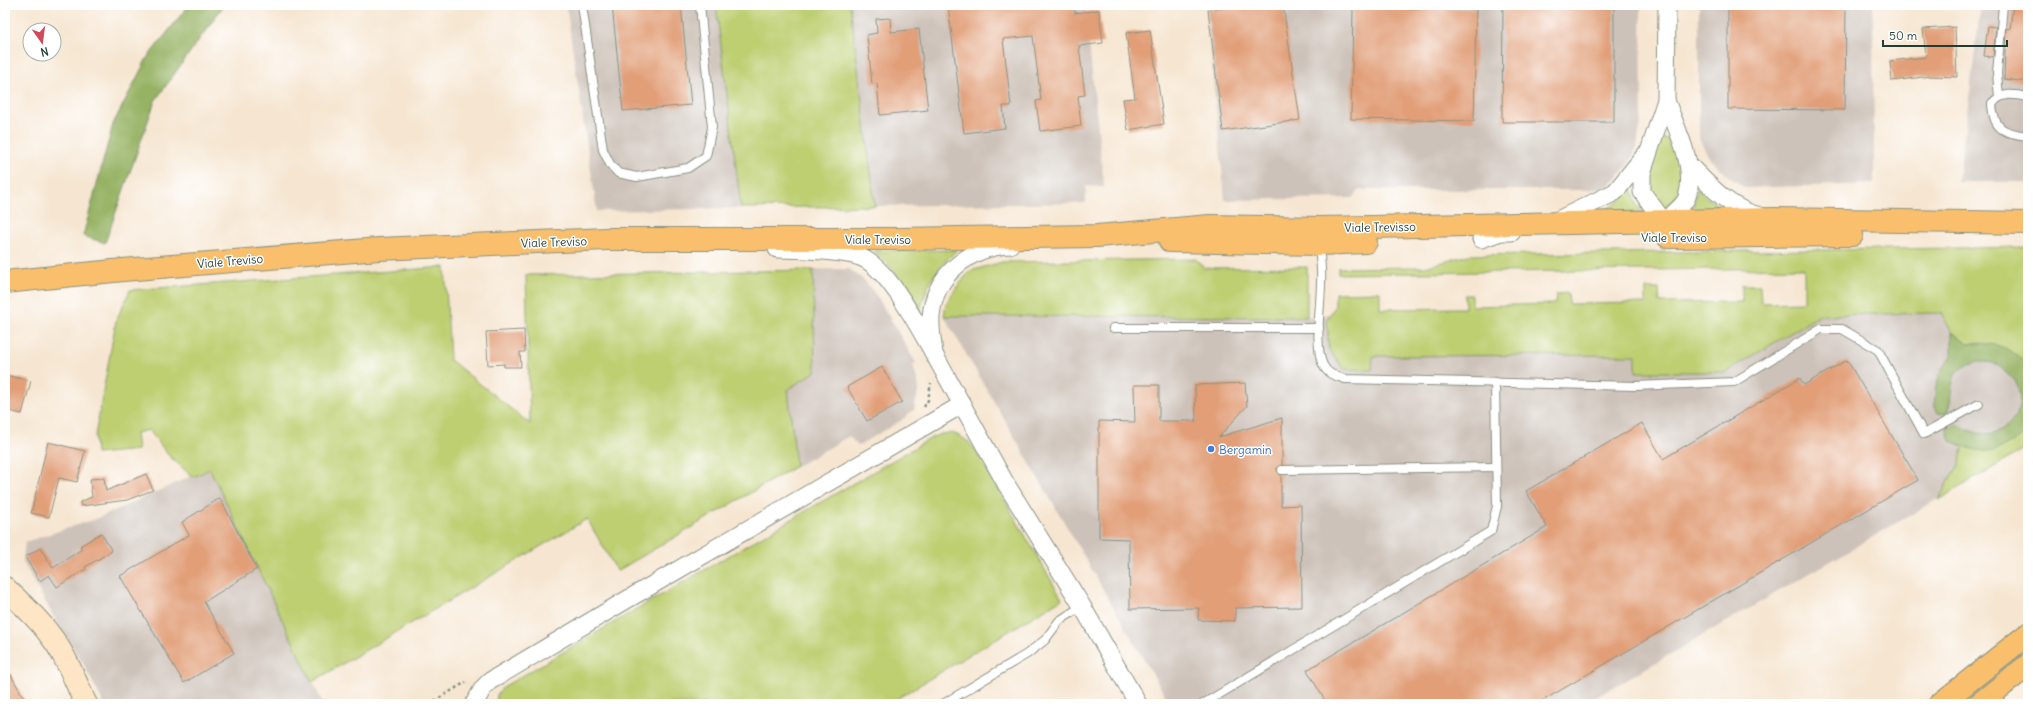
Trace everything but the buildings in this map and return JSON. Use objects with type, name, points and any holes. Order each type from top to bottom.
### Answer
[{"type":"main road","name":"Viale Treviso","points":[[1664,222],[1775,219],[2028,224]]},
{"type":"main road","name":"Viale Trevisso","points":[[1097,236],[1210,226],[1320,228],[1664,222]]},
{"type":"main road","name":"Viale Treviso","points":[[7,282],[123,270],[379,249],[607,239],[894,239],[1097,236],[1192,242],[1319,244],[1481,239],[1940,233],[2028,224]]},
{"type":"main road","points":[[1940,704],[2028,634]]},
{"type":"main road","points":[[1979,704],[2028,665]]},
{"type":"street","points":[[1667,5],[1666,100],[1642,173],[1642,192],[1664,222],[1683,230],[1777,229],[1793,236]]},
{"type":"street","points":[[1481,239],[1501,232],[1655,229],[1687,199],[1690,181],[1689,165],[1666,100]]},
{"type":"street","points":[[1552,223],[1615,192],[1651,147]]},
{"type":"street","points":[[1689,165],[1719,195],[1750,214],[1775,219]]},
{"type":"street","points":[[934,354],[931,318],[934,301],[954,267],[971,255],[992,247],[1068,242],[1097,236]]},
{"type":"street","points":[[607,239],[701,249],[787,249],[860,257],[872,264],[898,295],[934,354],[1006,484],[1082,606],[1138,704]]},
{"type":"street","points":[[474,704],[483,688],[490,682],[634,595],[963,404]]},
{"type":"street","points":[[5,588],[31,611],[51,636],[68,664],[86,704]]},
{"type":"lane","points":[[582,5],[603,150],[610,164],[618,173],[637,177],[688,168],[706,156],[712,127],[700,5]]},
{"type":"lane","points":[[1999,97],[1997,73],[2003,5]]},
{"type":"lane","points":[[2028,97],[2011,94],[1999,97],[1992,103],[1992,115],[1998,128],[2012,134],[2028,136]]},
{"type":"lane","points":[[1210,226],[1223,232],[1235,234],[1299,233],[1314,235],[1319,244],[1321,281],[1319,328],[1320,356],[1323,366],[1330,374],[1345,379],[1635,386],[1734,382],[1821,329],[1842,329],[1878,350],[1924,434],[1979,404]]},
{"type":"lane","points":[[1319,244],[1322,237],[1326,234],[1394,232],[1404,226]]},
{"type":"lane","points":[[1113,328],[1319,328]]},
{"type":"lane","points":[[1204,704],[1491,531],[1497,506],[1495,382]]},
{"type":"lane","points":[[1282,470],[1496,467]]},
{"type":"lane","points":[[943,704],[1027,654],[1045,640],[1059,621],[1082,606]]},
{"type":"shaded area","points":[[566,5],[716,5],[741,208],[597,211]]},
{"type":"shaded area","points":[[850,5],[1085,5],[1104,187],[1086,186],[1086,203],[875,206]]},
{"type":"shaded area","points":[[1206,5],[1641,5],[1642,114],[1637,147],[1628,166],[1609,186],[1589,190],[1360,190],[1353,198],[1225,200]]},
{"type":"shaded area","points":[[1699,5],[1873,5],[1874,184],[1744,188],[1710,159],[1699,139]]},
{"type":"shaded area","points":[[1981,5],[2028,5],[2028,182],[1958,182]]},
{"type":"shaded area","points":[[849,269],[864,280],[878,298],[916,363],[913,365],[919,387],[914,410],[900,421],[858,446],[849,436],[617,571],[587,519],[313,682],[323,704],[104,704],[83,663],[63,633],[23,562],[25,542],[96,519],[450,360],[530,424],[526,275]]},
{"type":"shaded area","name":"Bergamin","points":[[2028,299],[2028,447],[1584,704],[1170,704],[944,316],[1307,317],[1333,314]]},
{"type":"green space","points":[[189,5],[224,5],[155,101],[105,243],[83,236],[113,124],[147,58]]},
{"type":"green space","points":[[716,5],[850,5],[875,206],[741,208]]},
{"type":"green space","points":[[1661,139],[1667,139],[1670,144],[1680,164],[1684,178],[1683,189],[1667,213],[1648,187],[1651,161]]},
{"type":"green space","points":[[1632,188],[1637,205],[1643,214],[1599,214],[1619,201]]},
{"type":"green space","points":[[1697,188],[1707,198],[1729,211],[1688,213],[1695,203]]},
{"type":"green space","points":[[2028,247],[2028,367],[2024,361],[1979,342],[1967,344],[1952,332],[1941,313],[1820,315],[1726,372],[1636,372],[1636,355],[1373,356],[1372,370],[1344,369],[1329,350],[1327,320],[1335,306],[1335,293],[1380,292],[1380,309],[1465,308],[1465,295],[1472,295],[1472,306],[1555,304],[1556,294],[1568,293],[1569,304],[1646,303],[1646,289],[1659,289],[1660,303],[1742,302],[1742,285],[1760,285],[1761,303],[1804,302],[1804,268],[1338,274],[1338,268],[1425,267],[1468,255]]},
{"type":"green space","points":[[957,250],[942,265],[932,279],[925,294],[919,314],[911,296],[901,280],[874,251]]},
{"type":"green space","points":[[1196,259],[1204,268],[1307,267],[1307,317],[944,316],[946,304],[970,271],[1002,262]]},
{"type":"green space","points":[[445,267],[450,360],[530,424],[526,275],[813,270],[815,372],[788,389],[796,466],[617,571],[587,519],[312,682],[210,469],[193,477],[169,456],[149,430],[136,433],[138,450],[96,454],[95,436],[116,321],[130,290]]},
{"type":"green space","points":[[1952,332],[1967,344],[1985,343],[2001,346],[2016,354],[2028,367],[2028,429],[2021,436],[1998,449],[1990,451],[1976,450],[1951,441],[1947,429],[1956,424],[1970,431],[1989,434],[1999,431],[2014,419],[2020,401],[2019,391],[2015,381],[1996,364],[1979,362],[1963,367],[1958,371],[1953,380],[1950,403],[1946,414],[1938,413],[1934,405],[1936,387],[1941,370],[1952,356]]},
{"type":"green space","points":[[2028,429],[2028,447],[1938,500],[1958,466],[1964,446],[1984,451],[2025,434]]},
{"type":"green space","points":[[952,433],[966,440],[976,451],[1062,599],[888,704],[496,704],[497,695],[503,687],[933,437],[941,434]]},
{"type":"place","name":"Bergamin","points":[[1211,449]]}]
